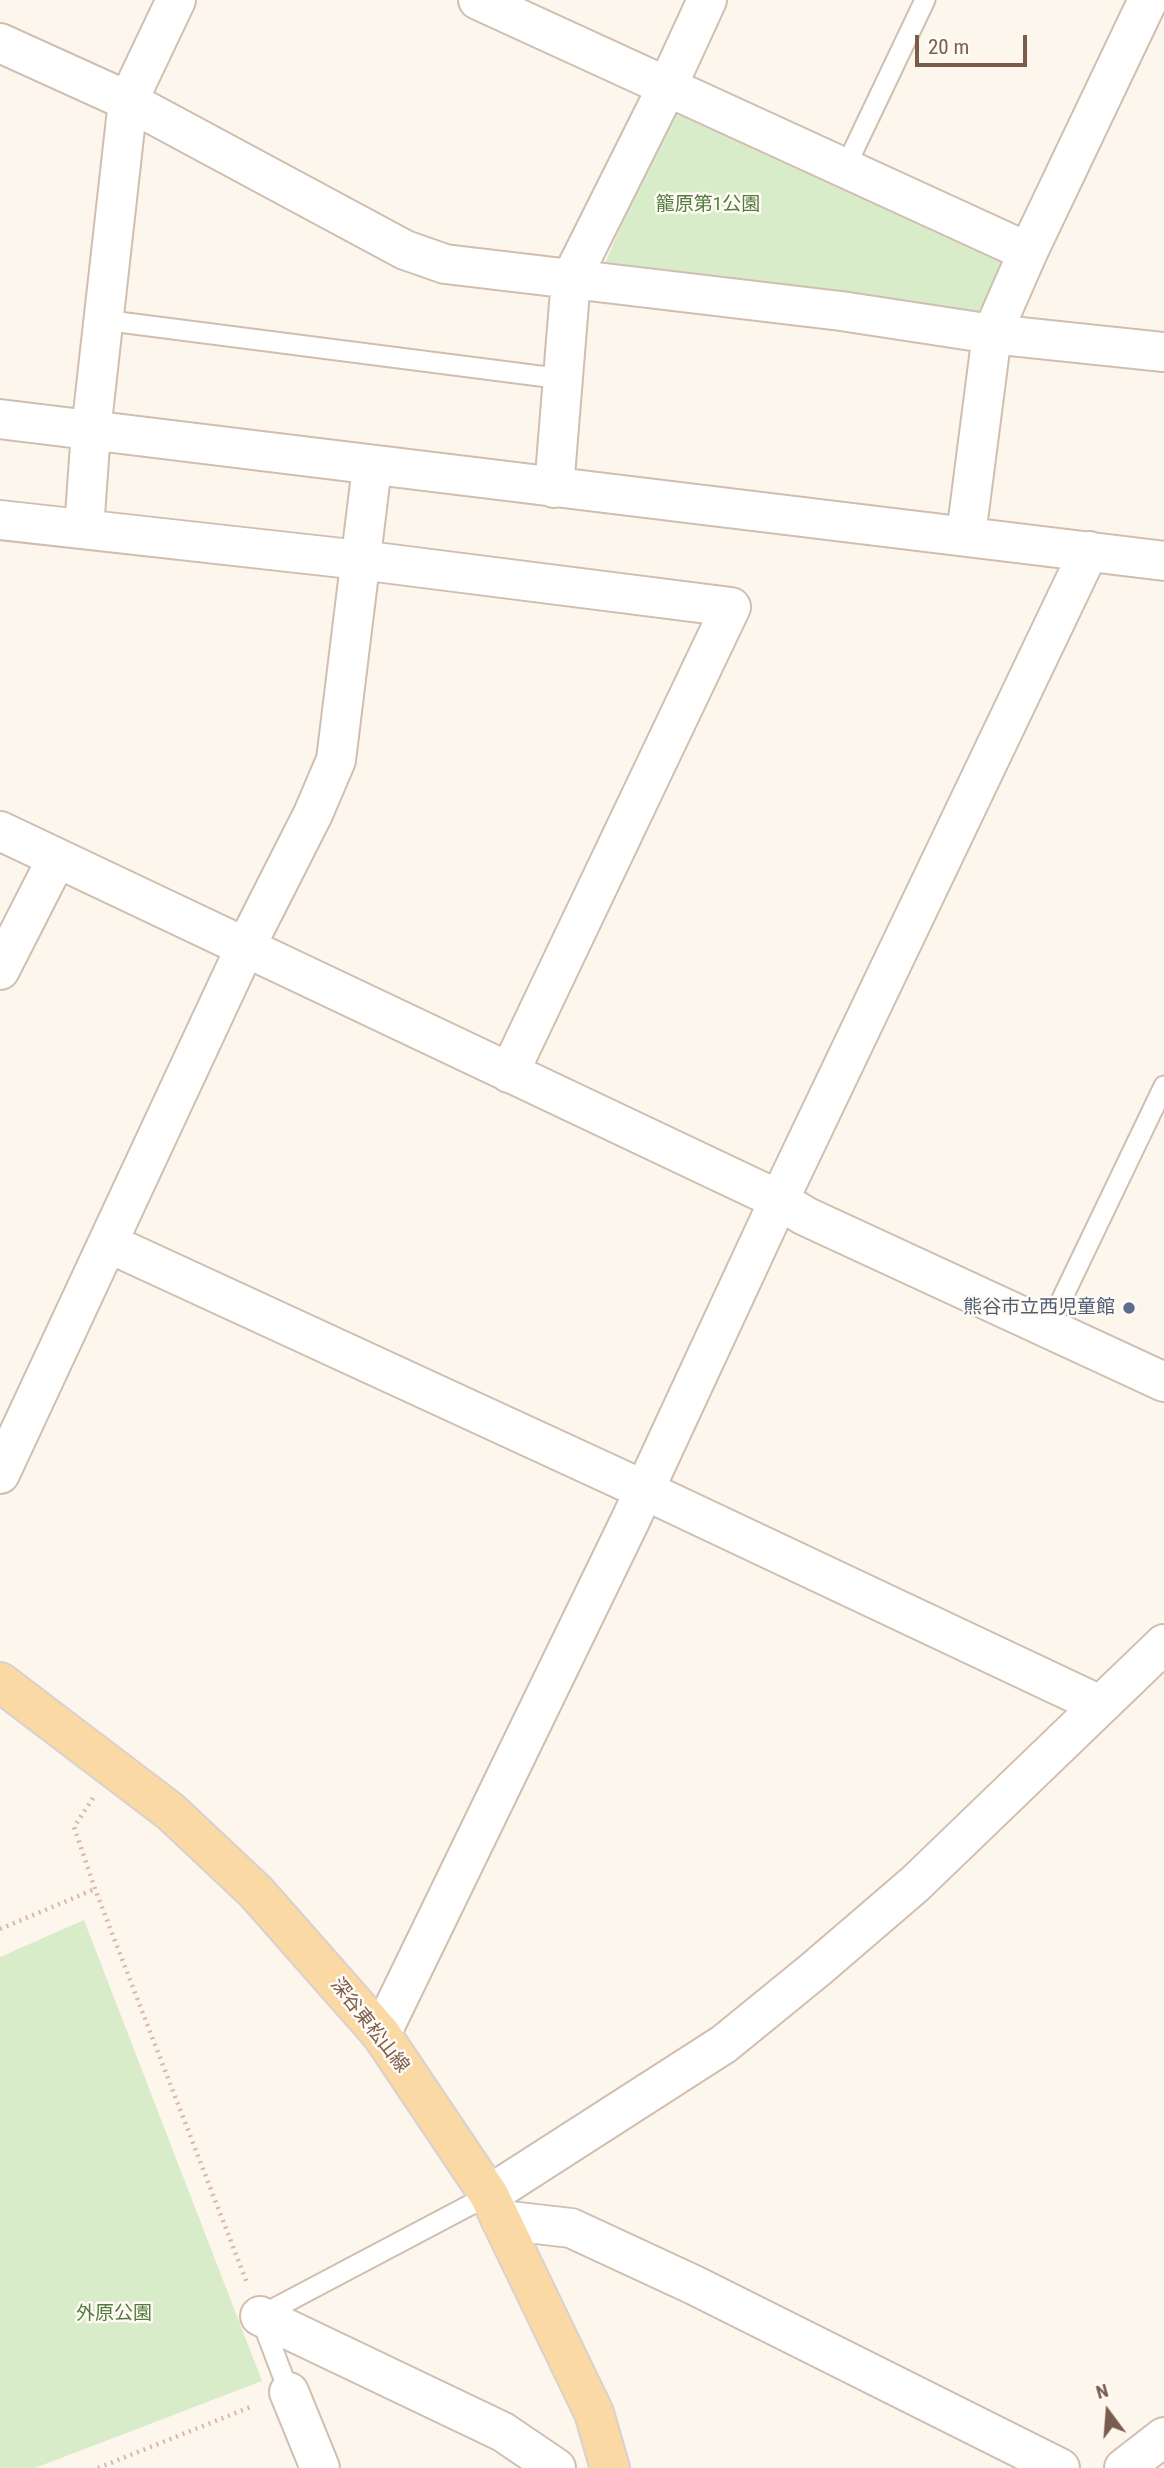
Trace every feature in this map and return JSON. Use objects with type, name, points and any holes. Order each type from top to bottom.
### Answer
[{"type":"main road","name":"深谷東松山線","points":[[0,1682],[171,1812],[256,1892],[381,2034],[495,2208],[593,2413],[610,2468]]},
{"type":"street","points":[[83,529],[91,431],[128,101],[176,0]]},
{"type":"street","points":[[478,0],[1028,252]]},
{"type":"street","points":[[554,488],[571,279],[667,87],[707,0]]},
{"type":"street","points":[[966,535],[992,334],[1148,0]]},
{"type":"street","points":[[0,43],[128,101],[405,250],[445,264],[841,311],[992,334],[1164,352]]},
{"type":"street","points":[[0,419],[372,467],[966,535],[1164,561]]},
{"type":"street","points":[[0,1474],[11,1421],[108,1243],[245,948],[313,814],[336,760],[372,467]]},
{"type":"street","points":[[0,520],[360,560],[731,607],[509,1073]]},
{"type":"street","points":[[381,2034],[644,1490],[779,1200],[1089,551]]},
{"type":"street","points":[[0,831],[779,1200],[805,1216],[1164,1382]]},
{"type":"street","points":[[0,970],[57,858]]},
{"type":"street","points":[[108,1243],[644,1490],[1100,1705]]},
{"type":"street","points":[[495,2208],[724,2044],[817,1969],[915,1884],[1164,1644]]},
{"type":"street","points":[[495,2208],[571,2228],[694,2285],[1060,2468]]},
{"type":"street","points":[[260,2316],[503,2432],[556,2468]]},
{"type":"street","points":[[289,2392],[320,2468]]},
{"type":"street","points":[[1124,2468],[1164,2437]]},
{"type":"lane","points":[[845,168],[925,0]]},
{"type":"lane","points":[[103,320],[563,379]]},
{"type":"lane","points":[[1048,1328],[1164,1086]]},
{"type":"lane","points":[[289,2392],[260,2316],[495,2208]]},
{"type":"path","points":[[113,1768],[74,1827],[94,1889],[260,2316]]},
{"type":"path","points":[[0,1928],[94,1889]]},
{"type":"path","points":[[98,2468],[289,2392]]},
{"type":"green space","name":"籠原第1公園","points":[[671,110],[1007,260],[977,314],[605,263]]},
{"type":"green space","name":"外原公園","points":[[84,1920],[262,2381],[35,2468],[0,2468],[0,1957]]},
{"type":"place","name":"熊谷市立西児童館","points":[[1129,1308]]}]
